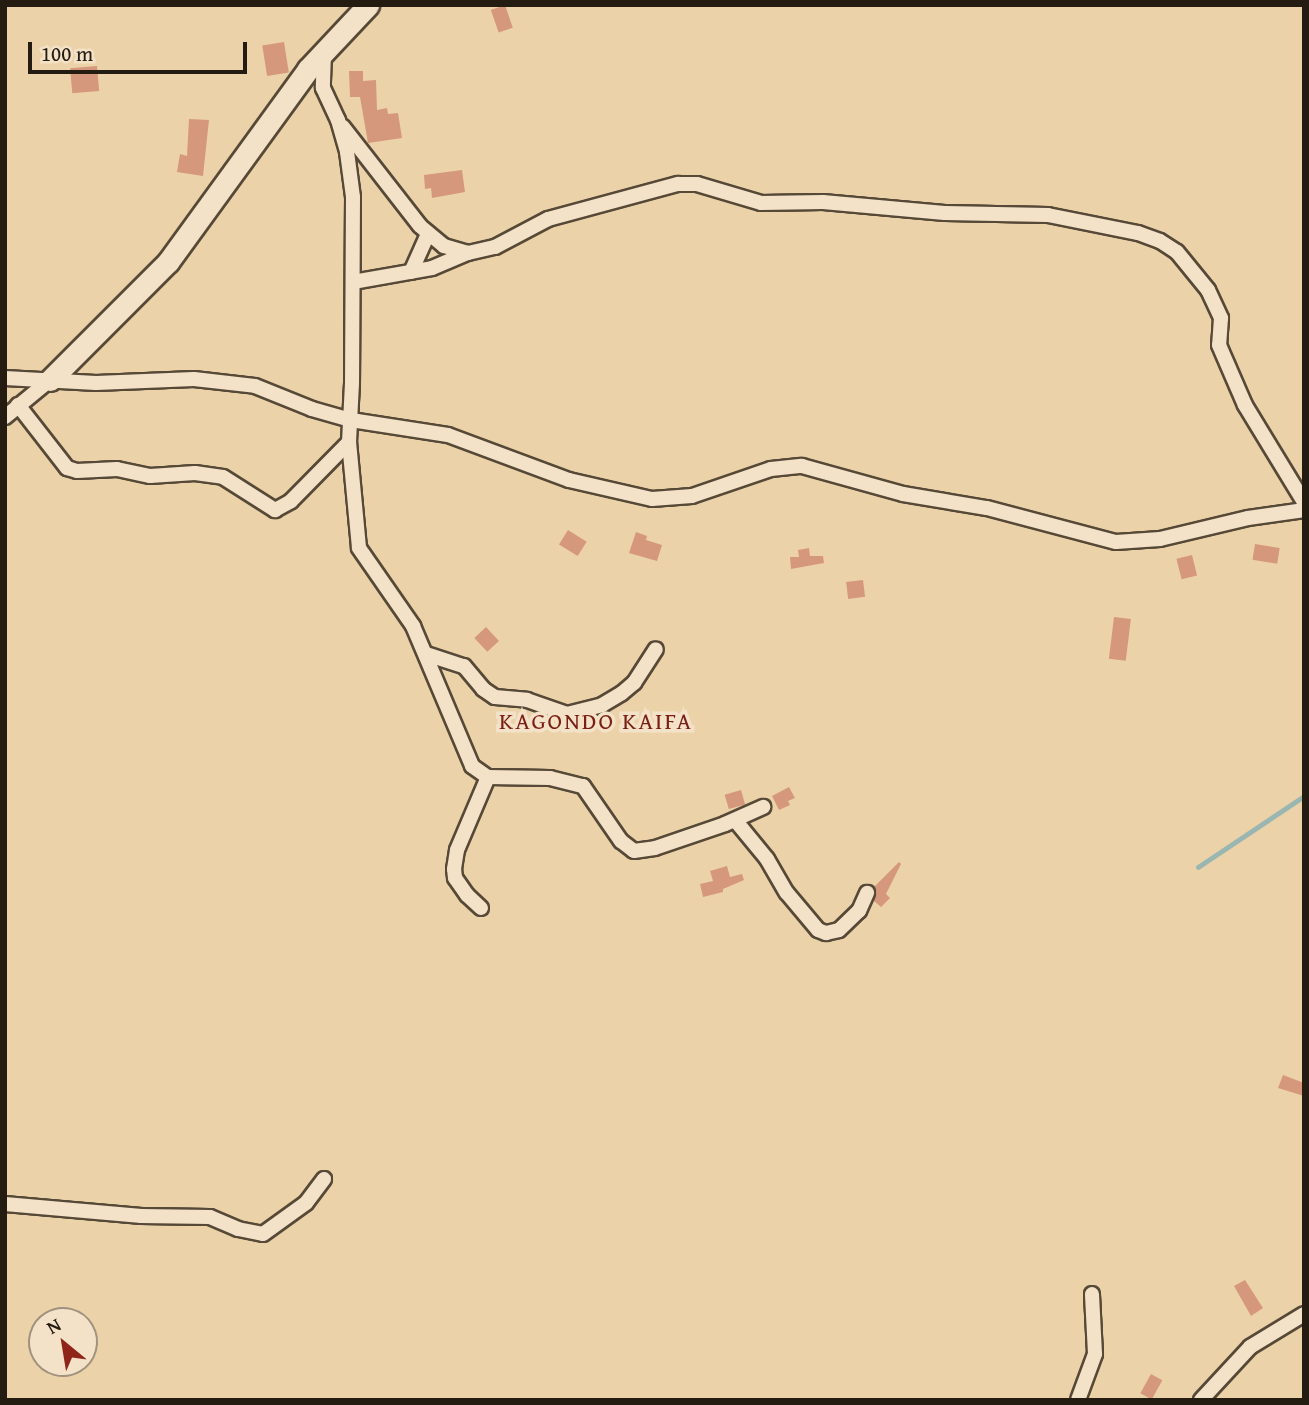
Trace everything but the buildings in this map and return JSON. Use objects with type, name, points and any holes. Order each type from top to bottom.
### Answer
[{"type":"street","points":[[5,417],[50,380],[168,262],[225,180],[324,52],[368,5]]},
{"type":"street","points":[[324,52],[323,88],[338,120],[347,152],[354,197],[349,442],[359,548],[413,626],[466,756],[482,776],[550,778],[573,781],[583,786],[621,841],[634,851],[655,848],[735,820],[763,807]]},
{"type":"street","points":[[338,120],[395,198],[428,234],[444,246],[468,253]]},
{"type":"street","points":[[353,282],[432,268],[468,253],[495,247],[548,219],[678,184],[697,184],[761,203],[823,202],[945,213],[1048,215],[1139,233],[1160,241],[1177,252],[1209,290],[1221,318],[1219,345],[1245,405],[1304,502]]},
{"type":"street","points":[[411,272],[428,234]]},
{"type":"street","points":[[5,378],[96,383],[194,379],[255,386],[291,402],[351,419],[448,435],[569,480],[652,499],[692,496],[771,469],[802,466],[903,494],[987,508],[1115,542],[1160,539],[1248,518],[1304,510]]},
{"type":"street","points":[[18,405],[67,468],[77,471],[117,469],[150,476],[195,473],[223,477],[275,510],[291,501],[349,442]]},
{"type":"street","points":[[426,654],[464,666],[483,689],[495,698],[542,703],[568,714],[602,705],[622,693],[634,683],[656,649]]},
{"type":"street","points":[[481,908],[455,878],[454,869],[457,850],[488,777]]},
{"type":"street","points":[[735,820],[767,859],[787,893],[818,930],[826,933],[839,930],[859,911],[867,893]]},
{"type":"street","points":[[8,1208],[210,1217],[238,1229],[263,1234],[306,1203],[324,1179]]},
{"type":"street","points":[[1078,1400],[1095,1354],[1092,1294]]},
{"type":"street","points":[[1201,1400],[1250,1347],[1304,1314]]},
{"type":"waterway","points":[[1198,867],[1304,796]]},
{"type":"district","name":"KAGONDO KAIFA","points":[[596,721]]}]
